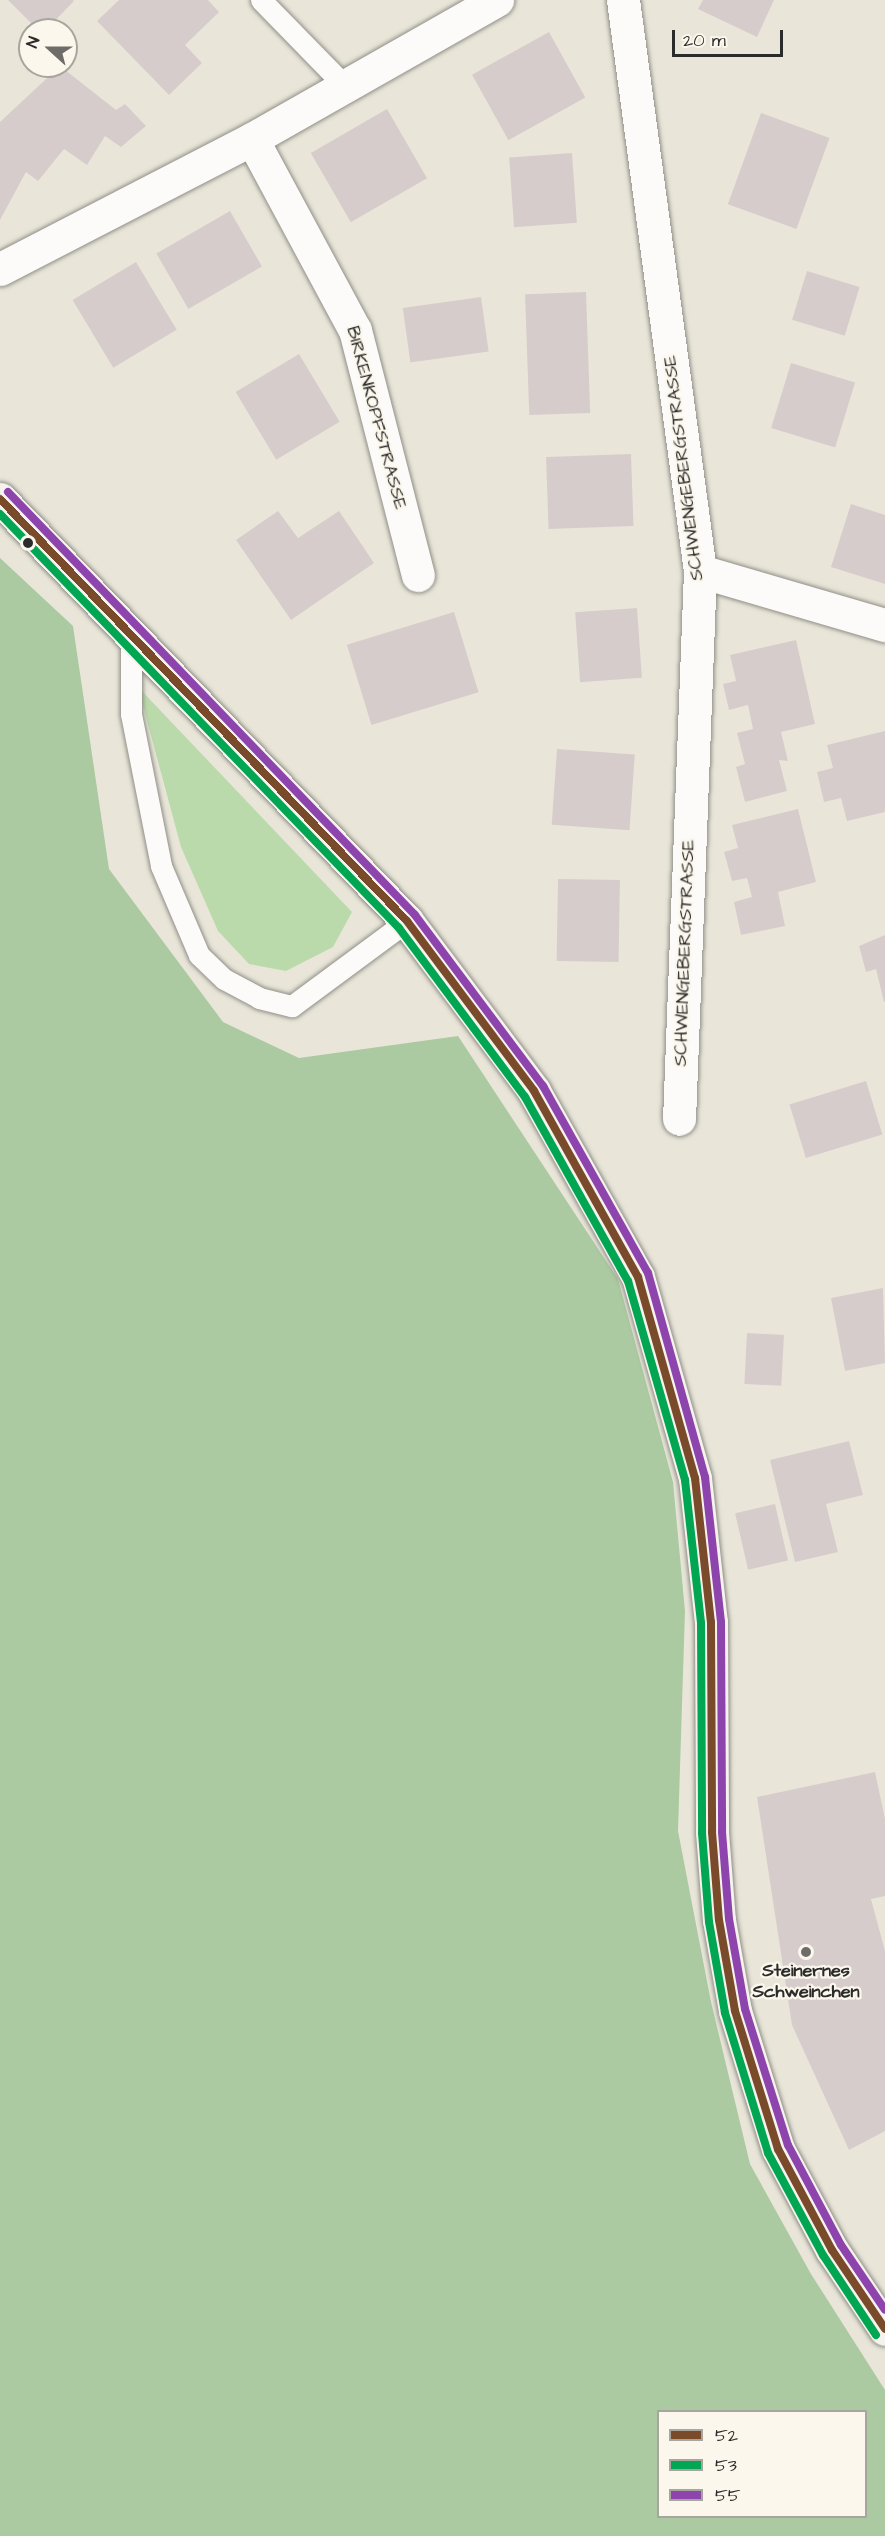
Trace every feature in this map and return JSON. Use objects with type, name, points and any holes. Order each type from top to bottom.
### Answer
[{"type":"main road","points":[[0,499],[406,921],[534,1091],[638,1277],[695,1478],[711,1622],[714,1854],[719,1920],[735,2012],[778,2149],[832,2250],[885,2329]]},
{"type":"street","points":[[0,269],[252,139],[497,0]]},
{"type":"street","name":"SCHWENGEBERGSTRASSE","points":[[623,0],[700,572],[679,1119]]},
{"type":"street","name":"BIRKENKOPFSTRASSE","points":[[252,139],[355,330],[418,575]]},
{"type":"street","points":[[700,572],[885,625]]},
{"type":"lane","points":[[261,0],[345,86]]},
{"type":"lane","points":[[131,634],[131,714],[158,854],[199,955],[224,979],[259,998],[292,1006],[406,921]]},
{"type":"green space","points":[[0,558],[73,626],[109,869],[223,1022],[299,1058],[458,1036],[618,1279],[673,1482],[685,1611],[678,1831],[711,2002],[750,2164],[811,2274],[885,2390],[885,2536],[0,2536]]},
{"type":"green space","points":[[138,687],[352,912],[333,947],[286,971],[249,964],[218,931],[181,847]]},
{"type":"building","points":[[8,0],[74,1],[58,18],[26,18]]},
{"type":"building","points":[[119,0],[208,0],[219,12],[185,45],[202,63],[169,95],[97,21]]},
{"type":"building","points":[[703,0],[774,0],[757,37],[698,9]]},
{"type":"building","points":[[549,32],[585,98],[508,140],[472,75]]},
{"type":"building","points":[[47,78],[75,78],[116,110],[125,104],[146,126],[121,147],[105,136],[87,165],[64,149],[38,181],[26,172],[0,220],[0,122]]},
{"type":"building","points":[[387,109],[427,178],[351,222],[311,153]]},
{"type":"building","points":[[761,113],[830,138],[796,229],[728,204]]},
{"type":"building","points":[[572,153],[577,223],[514,227],[509,157]]},
{"type":"building","points":[[230,211],[262,266],[188,309],[156,254]]},
{"type":"building","points":[[136,262],[177,330],[113,368],[73,300]]},
{"type":"building","points":[[807,271],[860,287],[845,336],[792,320]]},
{"type":"building","points":[[586,292],[590,413],[529,415],[525,294]]},
{"type":"building","points":[[481,297],[489,351],[410,362],[403,308]]},
{"type":"building","points":[[299,354],[340,422],[276,460],[236,392]]},
{"type":"building","points":[[791,363],[855,383],[835,448],[771,428]]},
{"type":"building","points":[[631,454],[634,526],[549,529],[546,457]]},
{"type":"building","points":[[851,504],[885,515],[885,584],[831,567]]},
{"type":"building","points":[[278,511],[298,538],[339,511],[374,563],[291,620],[236,540]]},
{"type":"building","points":[[637,608],[642,678],[580,682],[575,612]]},
{"type":"building","points":[[454,612],[479,692],[371,725],[347,645]]},
{"type":"building","points":[[796,640],[815,724],[781,732],[788,761],[779,760],[787,791],[745,802],[736,767],[745,764],[737,733],[753,729],[748,705],[729,710],[723,684],[736,681],[730,655]]},
{"type":"building","points":[[885,731],[885,812],[847,821],[841,798],[824,802],[817,772],[833,768],[827,745]]},
{"type":"building","points":[[557,749],[635,754],[630,830],[552,825]]},
{"type":"building","points":[[798,809],[816,882],[778,892],[785,926],[741,935],[734,902],[752,897],[747,878],[732,881],[724,852],[738,848],[732,825]]},
{"type":"building","points":[[558,879],[620,880],[619,962],[557,961]]},
{"type":"building","points":[[885,935],[884,1002],[876,969],[866,972],[859,946]]},
{"type":"building","points":[[866,1081],[882,1135],[806,1158],[789,1104]]},
{"type":"building","points":[[883,1288],[885,1363],[845,1371],[831,1298]]},
{"type":"building","points":[[747,1333],[784,1335],[781,1386],[744,1384]]},
{"type":"building","points":[[849,1441],[863,1495],[826,1504],[838,1552],[795,1562],[770,1460]]},
{"type":"building","points":[[775,1504],[788,1561],[748,1570],[735,1513]]},
{"type":"building","points":[[875,1772],[885,1819],[885,1896],[871,1899],[885,1951],[885,2131],[849,2150],[792,2025],[757,1797]]},
{"type":"transit line","name":"55","points":[[8,492],[415,915],[543,1086],[648,1273],[705,1477],[721,1622],[722,1832],[729,1919],[745,2009],[788,2145],[841,2245],[885,2310]]},
{"type":"transit line","name":"52","points":[[0,499],[407,921],[534,1091],[638,1277],[695,1478],[711,1622],[712,1832],[719,1920],[735,2011],[778,2149],[832,2250],[885,2329]]},
{"type":"transit line","name":"53","points":[[0,514],[399,928],[525,1097],[628,1281],[685,1480],[701,1623],[702,1833],[709,1922],[725,2013],[768,2153],[823,2255],[876,2335]]},
{"type":"place","name":"Steinernes Schweinchen","points":[[806,1952]]}]
